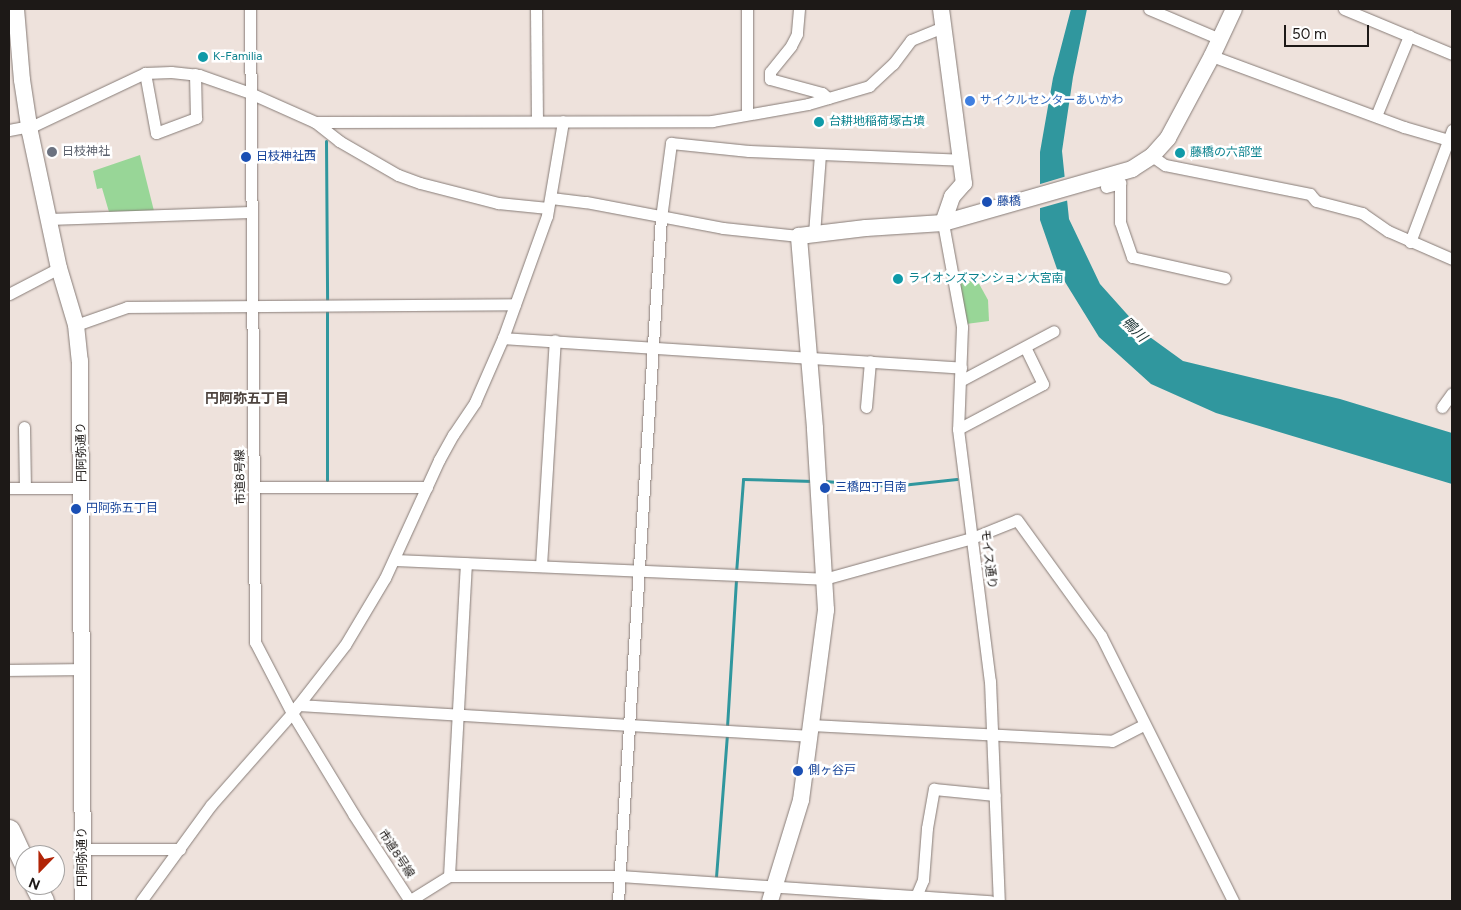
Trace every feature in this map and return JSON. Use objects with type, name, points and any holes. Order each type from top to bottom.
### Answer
[{"type":"highway","points":[[9,830],[16,845]]},
{"type":"street","name":"円阿弥通り","points":[[16,9],[14,47],[48,219],[59,268],[76,325],[80,361],[83,488],[83,901]]},
{"type":"street","name":"市道8号線","points":[[250,9],[255,642],[354,815],[410,901]]},
{"type":"street","points":[[536,9],[537,122]]},
{"type":"street","points":[[747,9],[747,114]]},
{"type":"street","points":[[799,9],[797,34],[770,72],[770,79],[822,93],[828,98]]},
{"type":"street","points":[[941,9],[964,183],[952,197],[943,223]]},
{"type":"street","points":[[1149,9],[1220,39]]},
{"type":"street","points":[[9,130],[29,127],[145,73],[171,72],[195,74],[250,93],[315,122],[339,141],[398,175],[420,183],[498,203],[586,202],[661,218],[723,228],[807,235],[943,223],[1102,183],[1132,170],[1152,156],[1174,127],[1212,56],[1234,9]]},
{"type":"street","points":[[1344,9],[1452,54]]},
{"type":"street","points":[[315,122],[712,121],[808,104],[869,86],[893,64],[911,40],[943,27]]},
{"type":"street","points":[[1376,116],[1409,36]]},
{"type":"street","points":[[1212,56],[1376,116],[1451,137],[1410,242]]},
{"type":"street","points":[[145,73],[156,133],[196,118],[195,74]]},
{"type":"street","points":[[141,901],[211,805],[243,766],[295,709],[350,639],[395,560],[452,435],[475,402],[503,338],[549,203],[563,121]]},
{"type":"street","points":[[618,901],[661,218],[671,143],[820,155],[961,160]]},
{"type":"street","points":[[772,894],[796,821],[811,730],[826,610],[809,357],[807,235],[820,155]]},
{"type":"street","points":[[1152,156],[1165,165],[1310,194],[1316,201],[1362,212],[1388,231],[1452,259]]},
{"type":"street","points":[[1102,183],[1120,184],[1120,222],[1132,257],[1225,278]]},
{"type":"street","points":[[48,219],[252,212]]},
{"type":"street","name":"モイス通り","points":[[943,223],[962,328],[958,429],[990,681],[1000,901]]},
{"type":"street","points":[[9,294],[59,268]]},
{"type":"street","points":[[76,325],[126,307],[515,304]]},
{"type":"street","points":[[960,381],[1054,331]]},
{"type":"street","points":[[503,338],[961,368]]},
{"type":"street","points":[[541,566],[556,340]]},
{"type":"street","points":[[958,429],[1043,384],[1025,347]]},
{"type":"street","points":[[866,408],[870,361]]},
{"type":"street","points":[[1442,407],[1452,393]]},
{"type":"street","points":[[24,427],[25,488]]},
{"type":"street","points":[[255,487],[427,487]]},
{"type":"street","points":[[9,488],[83,488]]},
{"type":"street","points":[[395,560],[736,577],[824,579],[972,538],[1017,520],[1102,636],[1144,725],[1233,901]]},
{"type":"street","points":[[449,876],[456,714],[466,563]]},
{"type":"street","points":[[9,670],[83,669]]},
{"type":"street","points":[[295,709],[456,714],[628,724],[992,735],[1112,742],[1144,725]]},
{"type":"street","points":[[915,899],[923,880],[927,828],[934,789],[995,795]]},
{"type":"street","points":[[83,849],[180,849]]},
{"type":"street","points":[[410,901],[449,876],[620,876],[772,894],[990,901]]},
{"type":"green space","points":[[140,155],[154,211],[109,212],[102,188],[97,189],[93,171]]},
{"type":"green space","points":[[977,280],[988,300],[989,321],[966,324],[959,282]]},
{"type":"water","name":"鴨川","points":[[1071,9],[1087,9],[1073,77],[1062,151],[1069,219],[1100,284],[1143,332],[1183,361],[1340,399],[1452,433],[1452,484],[1216,413],[1151,384],[1099,337],[1057,269],[1040,220],[1040,152],[1053,78]]},
{"type":"pier","points":[[1067,176],[1069,200],[1037,209],[1037,185]]},
{"type":"waterway","points":[[326,141],[327,301]]},
{"type":"waterway","points":[[327,311],[327,480]]},
{"type":"waterway","points":[[736,573],[743,479],[813,481]]},
{"type":"waterway","points":[[824,481],[892,486],[957,479]]},
{"type":"waterway","points":[[727,727],[736,579]]},
{"type":"waterway","points":[[716,877],[727,733]]},
{"type":"place","name":"K-Familia","points":[[203,57]]},
{"type":"place","name":"サイクルセンターあいかわ","points":[[970,101]]},
{"type":"place","name":"台耕地稲荷塚古墳","points":[[819,122]]},
{"type":"place","name":"日枝神社","points":[[52,152]]},
{"type":"place","name":"藤橋の六部堂","points":[[1180,153]]},
{"type":"place","name":"日枝神社西","points":[[246,157]]},
{"type":"place","name":"藤橋","points":[[987,202]]},
{"type":"place","name":"ライオンズマンション大宮南","points":[[898,279]]},
{"type":"place","name":"三橋四丁目南","points":[[825,488]]},
{"type":"place","name":"円阿弥五丁目","points":[[76,509]]},
{"type":"place","name":"側ヶ谷戸","points":[[798,771]]},
{"type":"district","name":"円阿弥五丁目","points":[[247,399]]}]
